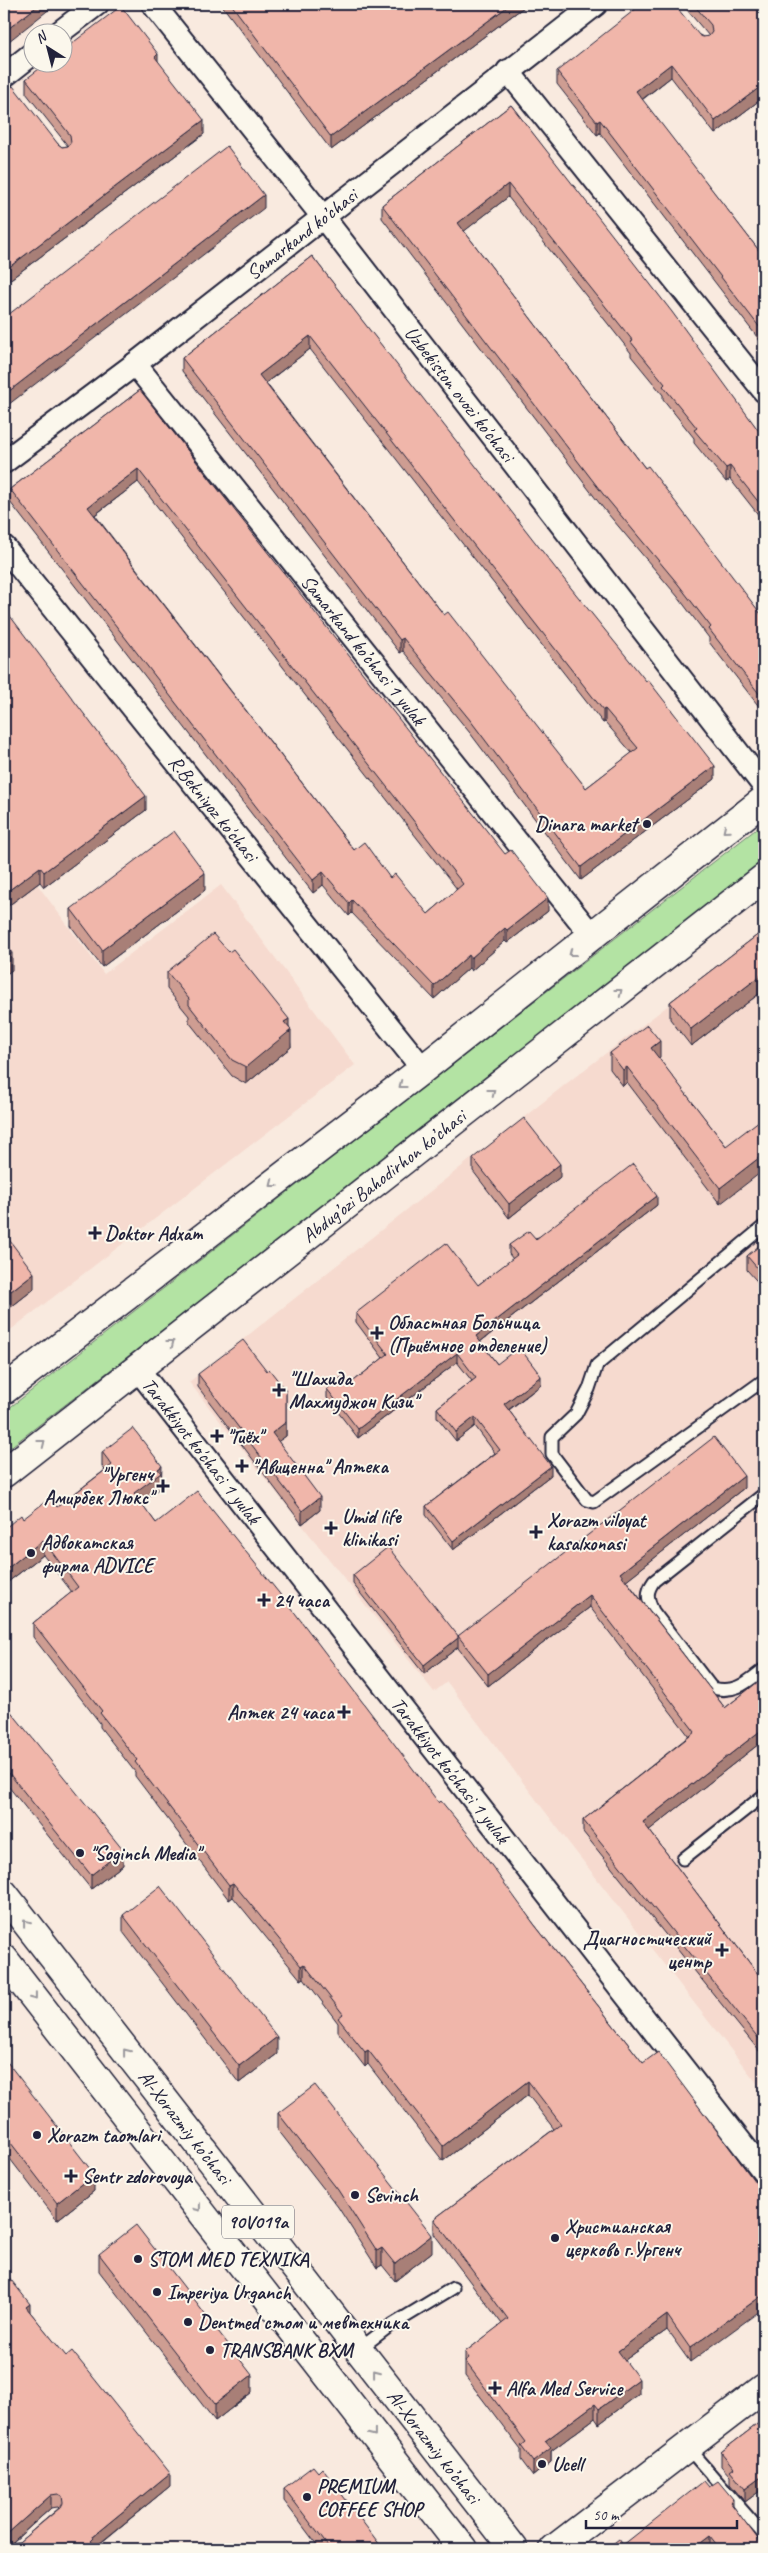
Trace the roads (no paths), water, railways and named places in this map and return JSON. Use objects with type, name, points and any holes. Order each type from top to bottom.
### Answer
[{"type":"main road","points":[[4,1390],[423,1069],[593,937],[764,800]]},
{"type":"main road","name":"Abdug’ozi Bahodirhon ko’chasi","points":[[4,1473],[764,878]]},
{"type":"main road","name":"Al-Xorazmiy ko’chasi","points":[[4,1894],[514,2549]]},
{"type":"main road","name":"Al-Xorazmiy ko’chasi","points":[[4,1959],[463,2549]]},
{"type":"main road","points":[[554,2549],[764,2388]]},
{"type":"street","points":[[72,23],[97,4]]},
{"type":"street","name":"Uzbekiston ovozi ko'chasi","points":[[153,4],[323,217],[764,786]]},
{"type":"street","name":"Samarkand ko’chasi","points":[[4,462],[136,364],[596,4]]},
{"type":"street","points":[[5,78],[22,63]]},
{"type":"street","points":[[508,71],[764,391]]},
{"type":"street","name":"Samarkand ko’chasi 1 yulak","points":[[136,364],[593,937]]},
{"type":"street","name":"R.Bekniyoz ko'chasi","points":[[4,547],[423,1069]]},
{"type":"street","name":"Tarakkiyot ko'chasi 1 yulak","points":[[138,1368],[764,2172]]},
{"type":"lane","points":[[764,1226],[597,1365],[589,1389],[576,1414],[552,1437],[552,1454],[587,1500],[594,1502],[764,1380]]},
{"type":"lane","points":[[763,1497],[654,1581],[648,1590],[648,1598],[653,1611],[712,1688],[726,1692],[745,1683],[764,1670]]},
{"type":"lane","points":[[683,1859],[764,1795]]},
{"type":"lane","points":[[358,2350],[387,2328],[453,2288]]},
{"type":"lane","points":[[687,2447],[764,2535]]},
{"type":"place","name":"Dinara market","points":[[647,824]]},
{"type":"place","name":"Doktor Adxam","points":[[95,1233]]},
{"type":"place","name":"Областная Больница (Приёмное отделение)","points":[[377,1333]]},
{"type":"place","name":"\"Шахида Махмуджон Кизи\"","points":[[279,1390]]},
{"type":"place","name":"\"Гиёх\"","points":[[217,1436]]},
{"type":"place","name":"\"Авиценна\" Аптека","points":[[242,1466]]},
{"type":"place","name":"\"Ургенч Амирбек Люкс\"","points":[[163,1486]]},
{"type":"place","name":"Umid life klinikasi","points":[[331,1528]]},
{"type":"place","name":"Xorazm viloyat kasalxonasi","points":[[536,1532]]},
{"type":"place","name":"Адвокатская фирма ADVICE","points":[[31,1553]]},
{"type":"place","name":"24 часа","points":[[264,1600]]},
{"type":"place","name":"Аптек 24 часа","points":[[344,1712]]},
{"type":"place","name":"\"Soginch Media\"","points":[[80,1853]]},
{"type":"place","name":"Диагностический центр","points":[[722,1950]]},
{"type":"place","name":"Xorazm taomlari","points":[[37,2135]]},
{"type":"place","name":"Sentr zdorovoya","points":[[71,2176]]},
{"type":"place","name":"Sevinch","points":[[355,2195]]},
{"type":"place","name":"Христианская церковь г.Ургенч","points":[[555,2238]]},
{"type":"place","name":"STOM MED TEXNIKA","points":[[138,2259]]},
{"type":"place","name":"Imperiya Urganch","points":[[157,2292]]},
{"type":"place","name":"Dentmed стом и мевтехника","points":[[188,2322]]},
{"type":"place","name":"TRANSBANK BXM","points":[[210,2350]]},
{"type":"place","name":"Alfa Med Service","points":[[495,2388]]},
{"type":"place","name":"Ucell","points":[[542,2464]]},
{"type":"place","name":"PREMIUM COFFEE SHOP","points":[[307,2497]]}]
